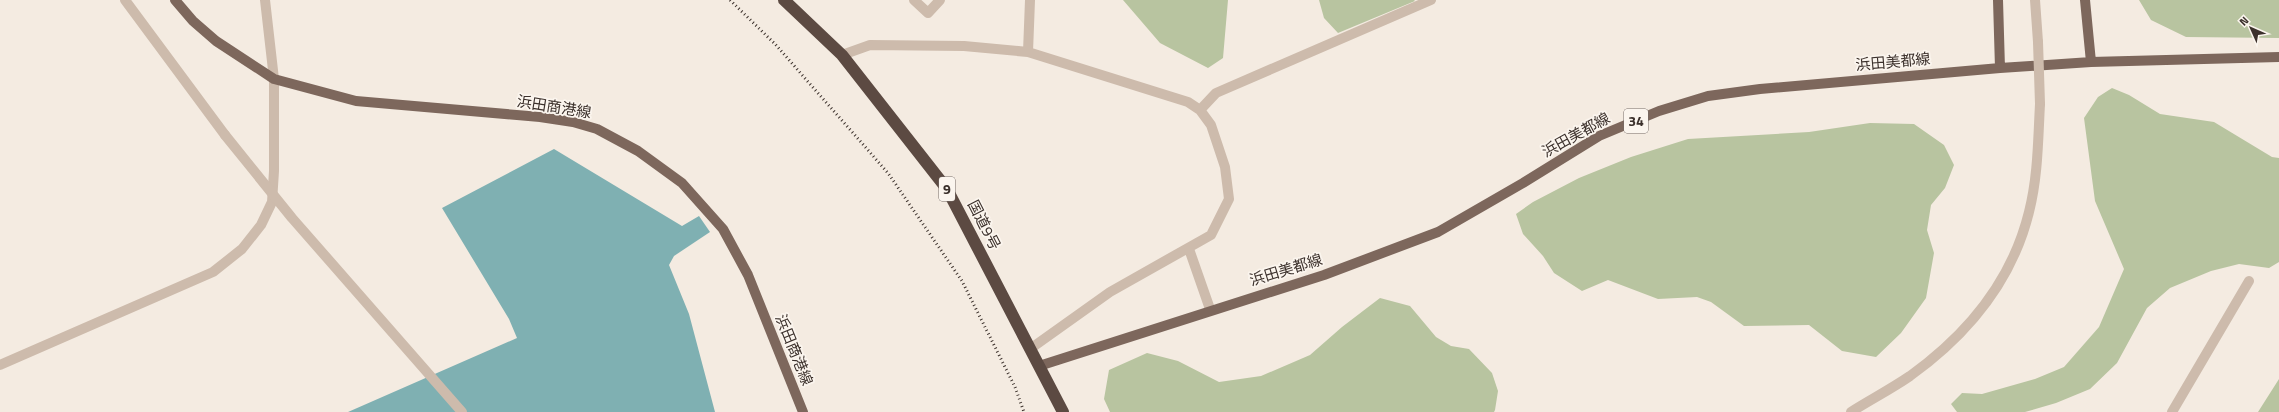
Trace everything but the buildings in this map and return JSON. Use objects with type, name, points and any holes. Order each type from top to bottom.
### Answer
[{"type":"highway","name":"国道9号","points":[[784,0],[842,56],[947,189],[1063,412]]},
{"type":"main road","name":"浜田商港線","points":[[176,0],[193,21],[216,41],[274,79],[356,101],[540,117],[573,122],[597,129],[638,151],[682,184],[723,230],[748,275],[803,412]]},
{"type":"main road","points":[[1998,0],[2000,68]]},
{"type":"main road","points":[[2085,0],[2091,62]]},
{"type":"main road","name":"浜田美都線","points":[[1038,366],[1210,310],[1324,275],[1438,232],[1524,183],[1599,136],[1659,111],[1708,96],[1760,88],[2000,68],[2091,62],[2279,58]]},
{"type":"street","points":[[125,0],[225,135],[292,218],[462,412]]},
{"type":"street","points":[[0,365],[213,272],[242,249],[261,225],[272,202],[274,171],[274,79],[265,0]]},
{"type":"street","points":[[914,0],[928,13],[940,0]]},
{"type":"street","points":[[1028,52],[1030,0]]},
{"type":"street","points":[[1200,110],[1216,93],[1431,0]]},
{"type":"street","points":[[1850,412],[1910,376],[1956,338],[1981,312],[2006,272],[2019,243],[2029,213],[2034,183],[2040,104],[2035,0]]},
{"type":"street","points":[[842,56],[870,45],[964,46],[1028,52],[1188,102],[1200,110],[1216,137],[1225,168],[1229,199],[1211,235],[1110,292],[1030,349]]},
{"type":"street","points":[[1188,249],[1210,310]]},
{"type":"street","points":[[2172,412],[2249,282]]},
{"type":"green space","points":[[1123,0],[1228,0],[1223,58],[1208,68],[1160,43]]},
{"type":"green space","points":[[1319,0],[1415,1],[1338,33],[1324,18]]},
{"type":"green space","points":[[2139,0],[2279,0],[2279,38],[2186,37],[2151,20]]},
{"type":"green space","points":[[2112,88],[2129,95],[2160,114],[2214,122],[2272,157],[2279,158],[2279,262],[2269,268],[2239,264],[2211,271],[2170,288],[2147,308],[2117,363],[2090,389],[2056,403],[2025,412],[1957,412],[1951,404],[1962,393],[1982,394],[2035,379],[2064,367],[2099,327],[2124,269],[2095,201],[2084,118],[2098,97]]},
{"type":"green space","points":[[1870,123],[1914,124],[1944,145],[1954,165],[1945,188],[1931,205],[1927,230],[1934,253],[1926,298],[1901,333],[1876,357],[1842,351],[1809,325],[1744,326],[1711,302],[1697,297],[1658,299],[1608,280],[1582,291],[1554,273],[1543,256],[1523,234],[1516,214],[1533,202],[1579,178],[1631,157],[1688,139],[1809,132]]},
{"type":"green space","points":[[1380,298],[1410,306],[1436,337],[1451,346],[1469,349],[1492,373],[1498,391],[1494,412],[1110,412],[1104,399],[1109,370],[1147,353],[1178,361],[1219,382],[1261,376],[1310,355],[1342,327]]},
{"type":"green space","points":[[2279,379],[2279,412],[2258,412]]},
{"type":"water","points":[[554,149],[682,226],[699,216],[710,232],[674,256],[669,265],[689,314],[715,412],[348,412],[517,338],[509,319],[442,208]]},
{"type":"railway","points":[[730,0],[775,44],[888,173],[962,281],[1015,387],[1024,412]]}]
